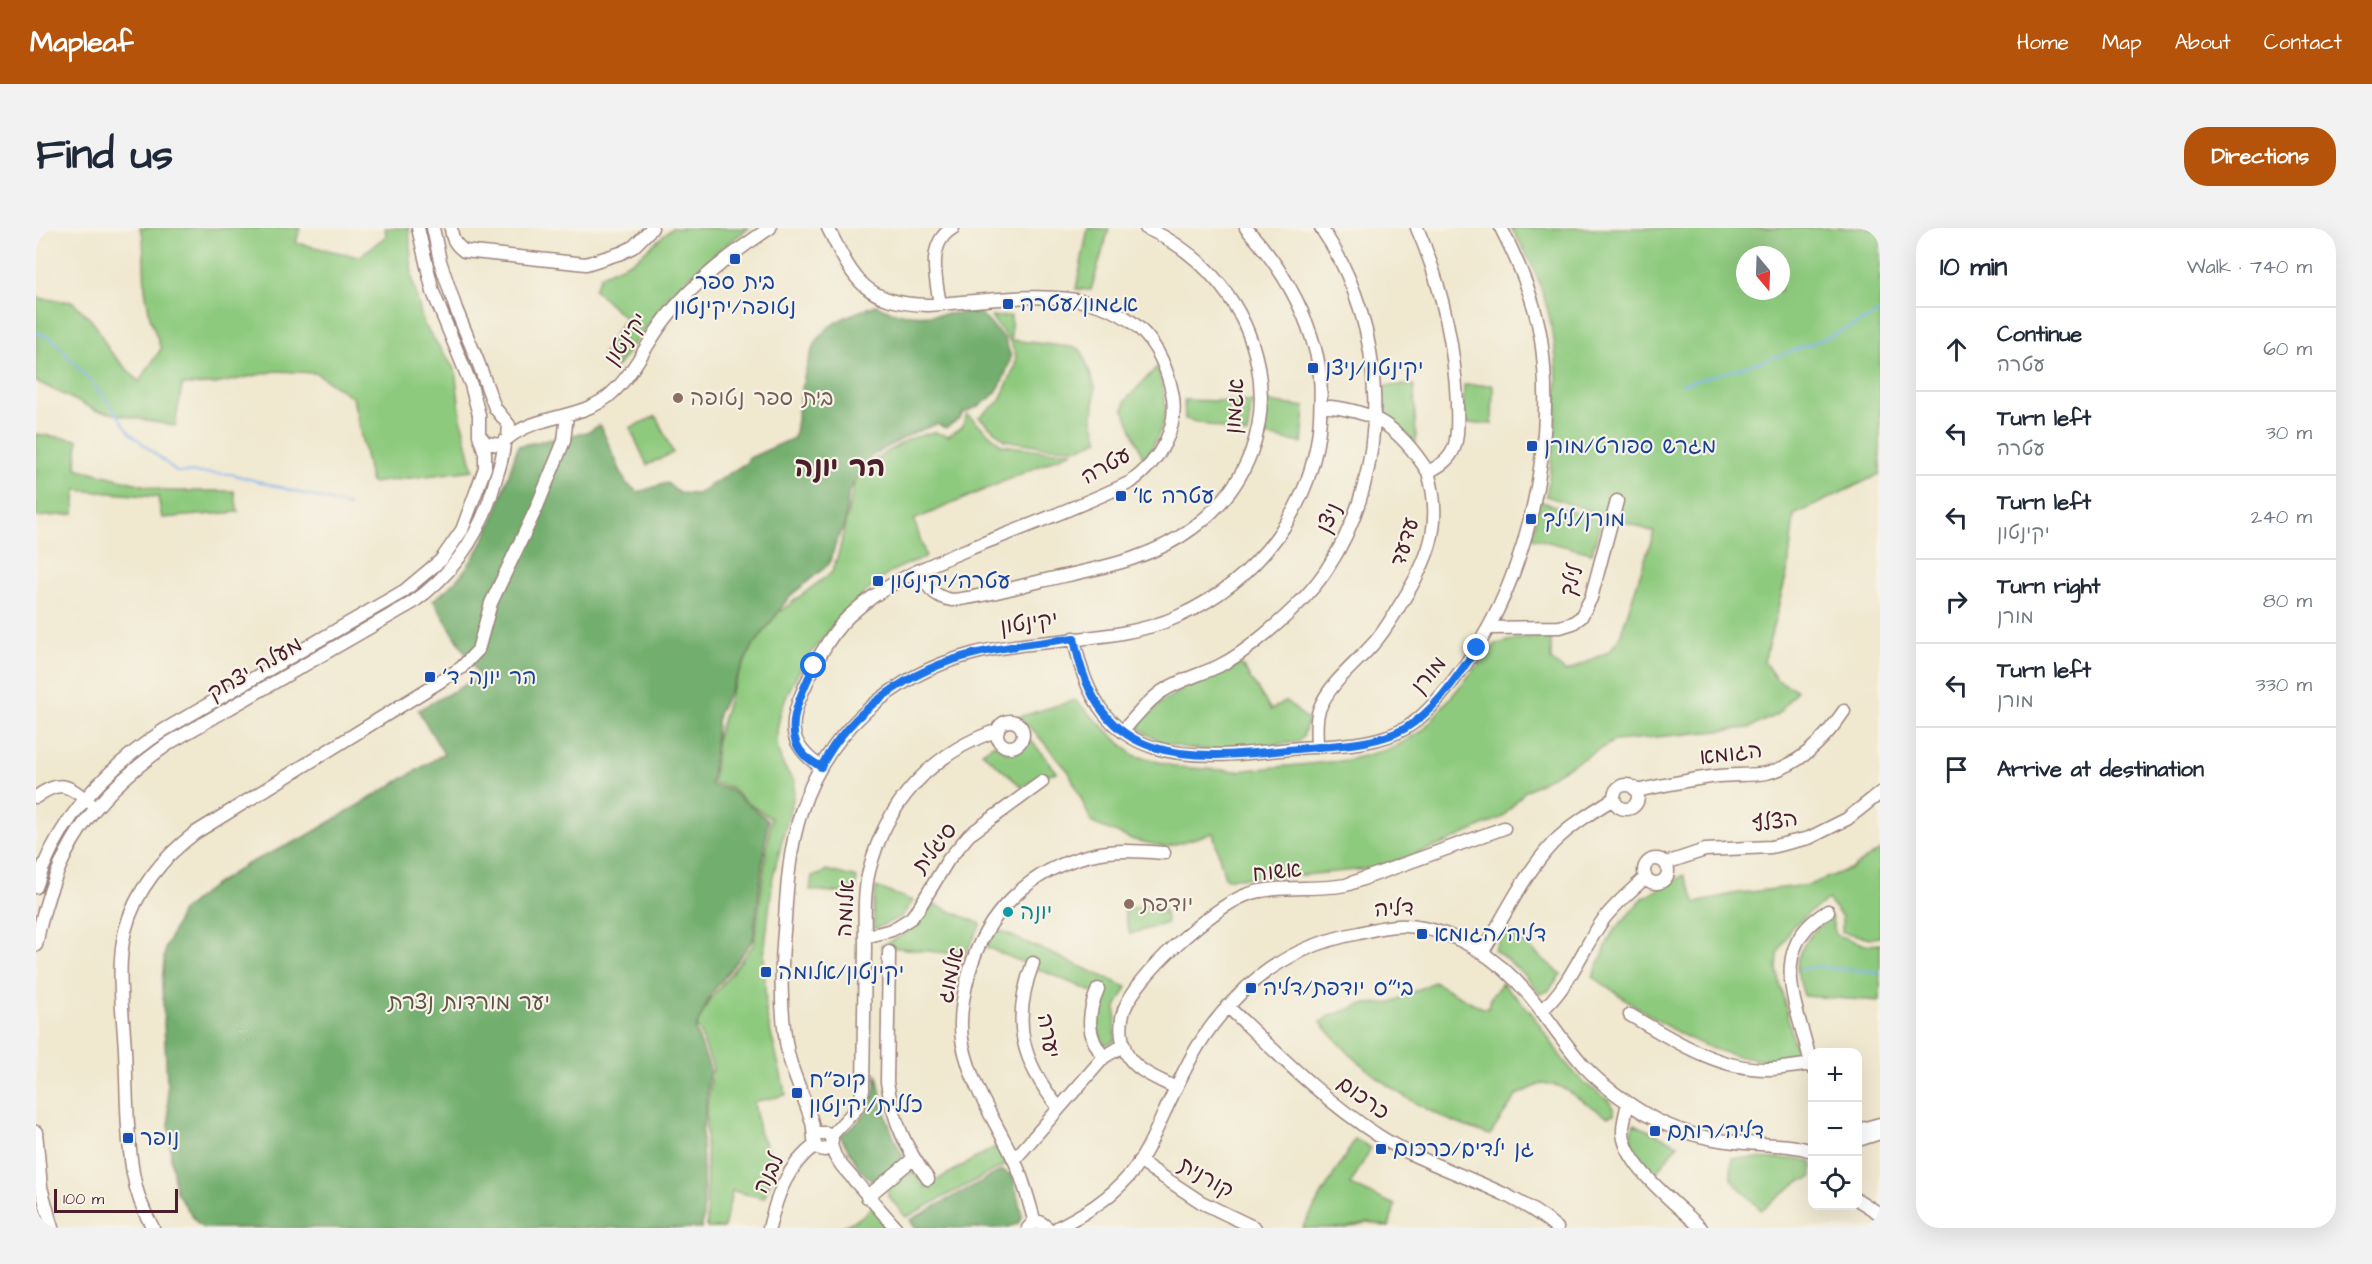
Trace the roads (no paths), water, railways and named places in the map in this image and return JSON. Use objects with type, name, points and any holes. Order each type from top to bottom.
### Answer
[{"type":"street","name":"מעלה יצחק","points":[[36,887],[45,862],[62,830],[85,798],[119,763],[164,730],[404,591],[432,568],[456,540],[472,507],[486,460],[471,386],[433,292],[418,228]]},
{"type":"street","points":[[433,228],[440,261],[456,309],[495,408],[509,425],[506,440],[491,446],[482,440],[480,430],[487,417],[497,415],[503,418]]},
{"type":"street","points":[[451,228],[452,237],[457,246],[464,251],[555,263],[586,264],[633,247],[652,228]]},
{"type":"street","name":"יקינטון","points":[[506,440],[524,426],[593,406],[612,393],[633,368],[667,317],[689,293],[746,244],[770,228]]},
{"type":"street","name":"עטרה","points":[[821,767],[799,748],[794,735],[794,720],[799,700],[814,666],[829,641],[848,618],[892,583],[919,570],[1131,482],[1145,471],[1165,443],[1175,409],[1160,355],[1150,339],[1120,313],[1082,299],[1060,297],[940,304],[897,303],[872,293],[862,285],[851,272],[828,228]]},
{"type":"street","points":[[940,304],[935,265],[936,250],[947,231],[953,228]]},
{"type":"street","name":"אגמון","points":[[919,570],[933,593],[952,600],[1122,562],[1175,541],[1195,527],[1210,513],[1236,481],[1249,456],[1259,416],[1258,368],[1246,325],[1222,285],[1203,265],[1186,250],[1146,228]]},
{"type":"street","name":"יקינטון","points":[[823,1141],[811,1118],[790,1063],[782,1016],[781,981],[790,856],[801,811],[812,782],[828,754],[857,717],[894,689],[938,666],[972,654],[1152,626],[1175,618],[1218,595],[1254,565],[1288,520],[1304,489],[1315,456],[1321,406],[1321,376],[1316,349],[1306,322],[1284,277],[1246,228]]},
{"type":"street","name":"ניצן","points":[[1123,731],[1145,705],[1163,691],[1221,665],[1264,635],[1307,594],[1326,570],[1343,540],[1361,497],[1367,475],[1374,417],[1372,365],[1361,308],[1341,261],[1321,228]]},
{"type":"street","points":[[1321,406],[1353,410],[1374,417],[1404,439],[1428,472],[1441,465],[1455,447],[1456,388],[1452,346],[1436,277],[1417,228]]},
{"type":"street","name":"מורן","points":[[1074,638],[1085,682],[1102,711],[1123,731],[1162,751],[1180,754],[1243,754],[1380,739],[1406,727],[1436,702],[1463,668],[1503,599],[1515,568],[1532,506],[1543,439],[1544,410],[1540,338],[1534,307],[1514,253],[1501,228]]},
{"type":"street","points":[[153,1228],[143,1209],[132,1164],[123,999],[122,953],[125,932],[140,895],[166,858],[195,833],[461,668],[478,650],[491,603],[536,509],[564,441],[566,415]]},
{"type":"street","name":"יקינטון","points":[[503,418],[566,415]]},
{"type":"street","name":"מעלה יצחק","points":[[36,945],[47,898],[58,868],[74,837],[96,807],[128,774],[171,742],[412,603],[432,588],[460,559],[475,536],[495,485],[506,440]]},
{"type":"street","name":"עדעד","points":[[1317,747],[1318,711],[1325,699],[1377,641],[1424,565],[1431,544],[1435,508],[1428,472]]},
{"type":"street","name":"לילך","points":[[1488,628],[1560,627],[1573,623],[1581,617],[1591,598],[1617,501]]},
{"type":"street","name":"הגומא","points":[[1636,791],[1702,778],[1766,773],[1779,769],[1794,762],[1821,741],[1844,711]]},
{"type":"street","name":"אלומה","points":[[823,1141],[857,1108],[863,1090],[866,888],[868,872],[883,835],[904,797],[928,769],[946,755],[998,730]]},
{"type":"street","name":"סיגלית","points":[[865,937],[892,930],[911,918],[948,860],[969,836],[1042,782]]},
{"type":"street","points":[[36,798],[49,788],[60,785],[69,787],[96,807]]},
{"type":"street","points":[[1482,953],[1540,858],[1553,843],[1581,820],[1613,799],[1615,792],[1621,786],[1630,786],[1636,791],[1636,803],[1630,809],[1618,807],[1613,799]]},
{"type":"street","name":"הצלף","points":[[1541,1011],[1558,995],[1604,920],[1625,895],[1646,877],[1652,882],[1663,880],[1668,873],[1666,863],[1705,850],[1771,847],[1809,838],[1847,819],[1880,793]]},
{"type":"street","name":"אשוח","points":[[1124,1045],[1121,1031],[1123,1013],[1141,984],[1184,939],[1205,920],[1229,904],[1257,892],[1326,889],[1346,885],[1504,828]]},
{"type":"street","name":"אלמוג","points":[[1031,1225],[1023,1181],[975,1088],[962,1042],[963,998],[974,956],[995,917],[1031,880],[1048,870],[1092,855],[1136,851],[1164,853]]},
{"type":"street","points":[[1808,1051],[1793,994],[1791,953],[1805,928],[1827,911]]},
{"type":"street","name":"דליה","points":[[1057,1228],[1094,1208],[1130,1176],[1198,1044],[1227,1006],[1257,978],[1293,954],[1329,940],[1385,927],[1423,928],[1459,939],[1482,953],[1517,982],[1584,1067],[1628,1103],[1665,1124],[1700,1136],[1808,1150]]},
{"type":"street","points":[[889,952],[887,1082],[897,1124],[913,1159],[928,1179]]},
{"type":"street","name":"יערה","points":[[1033,963],[1024,993],[1021,1014],[1026,1053],[1042,1087],[1059,1108]]},
{"type":"street","points":[[1098,989],[1090,1013],[1089,1026],[1092,1040],[1104,1057]]},
{"type":"street","name":"כרכום","points":[[1227,1006],[1320,1093],[1380,1137],[1529,1208],[1557,1228]]},
{"type":"street","points":[[1630,1015],[1679,1044],[1720,1061],[1741,1067],[1766,1069],[1808,1066]]},
{"type":"street","points":[[1014,1160],[1104,1057],[1124,1045],[1129,1058],[1138,1067],[1176,1088]]},
{"type":"street","points":[[1628,1103],[1623,1131],[1628,1151],[1648,1176],[1701,1228]]},
{"type":"street","points":[[1862,1129],[1880,1124]]},
{"type":"street","points":[[36,1132],[40,1181],[52,1228]]},
{"type":"street","points":[[1862,1138],[1880,1133]]},
{"type":"street","points":[[823,1141],[867,1197],[896,1228]]},
{"type":"street","name":"לבנה","points":[[769,1228],[775,1202],[788,1174],[800,1157],[823,1141]]},
{"type":"street","name":"דליה","points":[[1793,1147],[1808,1145]]},
{"type":"street","points":[[867,1197],[913,1159]]},
{"type":"street","name":"קורנית","points":[[1139,1161],[1202,1202],[1255,1228]]},
{"type":"street","points":[[1862,1203],[1880,1214]]},
{"type":"street","points":[[1031,1225],[1043,1223],[1048,1228]]},
{"type":"street","points":[[36,1224],[38,1228]]},
{"type":"waterway","points":[[1681,384],[1808,345],[1880,312]]},
{"type":"waterway","points":[[36,332],[53,339],[106,399],[130,433],[177,472],[231,474],[349,506]]},
{"type":"waterway","points":[[1801,969],[1817,967],[1880,972]]},
{"type":"place","name":"בית ספר נטופה/יקינטון","points":[[735,259]]},
{"type":"place","name":"אגמון/עטרה","points":[[1008,304]]},
{"type":"place","name":"יקינטון/ניצן","points":[[1313,368]]},
{"type":"place","name":"בית ספר נטופה","points":[[678,398]]},
{"type":"place","name":"מגרש ספורט/מורן","points":[[1532,446]]},
{"type":"place","name":"עטרה א׳","points":[[1121,496]]},
{"type":"place","name":"מורן/לילך","points":[[1531,519]]},
{"type":"place","name":"עטרה/יקינטון","points":[[878,581]]},
{"type":"place","name":"הר יונה ד׳","points":[[430,677]]},
{"type":"place","name":"יודפת","points":[[1129,904]]},
{"type":"place","name":"יונה","points":[[1008,912]]},
{"type":"place","name":"דליה/הגומא","points":[[1422,934]]},
{"type":"place","name":"יקינטון/אלומה","points":[[766,972]]},
{"type":"place","name":"בי״ס יודפת/דליה","points":[[1251,988]]},
{"type":"place","name":"קופ״ח כללית/יקינטון","points":[[797,1093]]},
{"type":"place","name":"דליה/רותם","points":[[1655,1131]]},
{"type":"place","name":"נופר","points":[[128,1138]]},
{"type":"place","name":"גן ילדים/כרכום","points":[[1381,1149]]},
{"type":"district","name":"הר יונה","points":[[840,467]]},
{"type":"park label","name":"יער מורדות נצרת","points":[[469,1002]]}]
